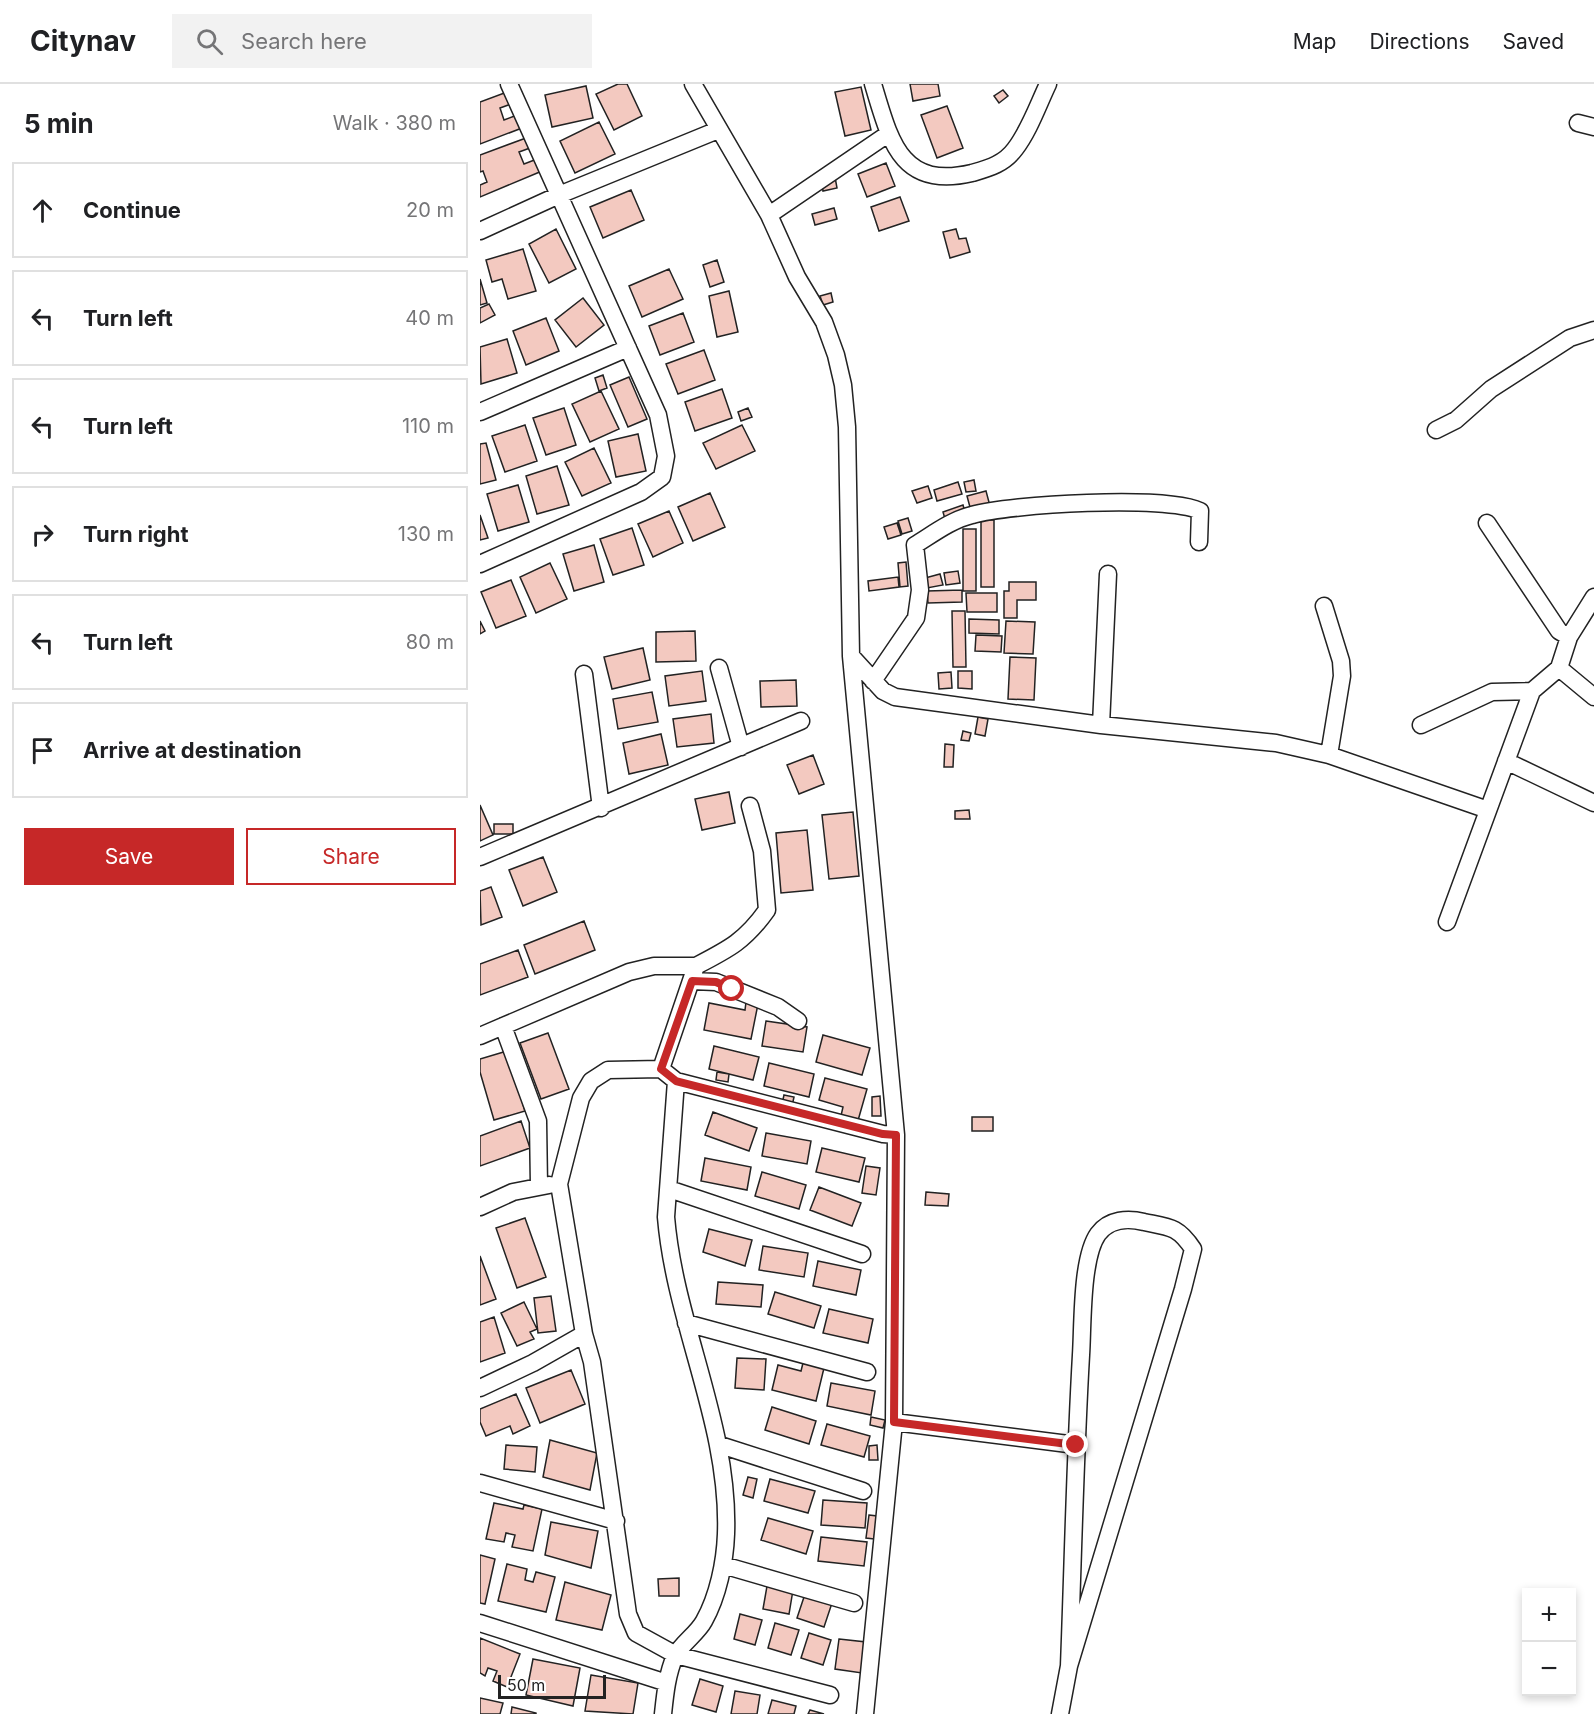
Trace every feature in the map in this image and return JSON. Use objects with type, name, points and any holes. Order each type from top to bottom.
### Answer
[{"type":"street","points":[[480,564],[641,492],[662,477],[666,456],[658,415],[509,84]]},
{"type":"street","points":[[693,84],[769,215],[797,277],[824,322],[836,355],[843,385],[847,427],[851,656],[896,1135],[894,1422],[865,1714]]},
{"type":"street","points":[[873,84],[888,134],[910,167],[934,176],[960,175],[995,167],[1015,150],[1048,84]]},
{"type":"street","points":[[480,231],[559,195],[718,130]]},
{"type":"street","points":[[769,215],[888,134]]},
{"type":"street","points":[[1436,430],[1456,420],[1491,389],[1570,338],[1594,330]]},
{"type":"street","points":[[480,412],[628,348]]},
{"type":"street","points":[[873,681],[916,618],[920,590],[915,545],[956,520],[997,510],[1122,501],[1157,504],[1200,511],[1199,542]]},
{"type":"street","points":[[1487,523],[1559,631],[1569,637]]},
{"type":"street","points":[[1101,725],[1108,574]]},
{"type":"street","points":[[1447,922],[1532,691],[1559,668],[1569,637],[1594,597]]},
{"type":"street","points":[[1324,606],[1341,660],[1342,676],[1329,755]]},
{"type":"street","points":[[851,656],[873,681],[895,697],[910,701],[1101,725],[1276,743],[1329,755],[1488,810]]},
{"type":"street","points":[[720,668],[741,747]]},
{"type":"street","points":[[1559,668],[1594,697]]},
{"type":"street","points":[[584,674],[601,808]]},
{"type":"street","points":[[1421,725],[1492,692],[1532,691]]},
{"type":"street","points":[[480,857],[601,808],[801,721]]},
{"type":"street","points":[[1506,761],[1594,803]]},
{"type":"street","points":[[661,1069],[694,974],[750,934],[767,910],[762,851],[750,806]]},
{"type":"street","points":[[480,1036],[629,972],[654,966],[694,974],[716,982],[778,1007],[798,1021]]},
{"type":"street","points":[[502,1026],[538,1121],[539,1186]]},
{"type":"street","points":[[830,1695],[676,1655],[636,1633],[623,1592],[616,1521],[592,1362],[584,1334],[559,1184],[581,1098],[591,1081],[608,1070],[661,1069],[676,1081],[883,1134],[896,1135]]},
{"type":"street","points":[[663,1714],[667,1683],[676,1655],[704,1622],[723,1565],[726,1533],[720,1445],[686,1323],[668,1236],[676,1081]]},
{"type":"street","points":[[480,1207],[513,1192],[559,1184]]},
{"type":"street","points":[[669,1189],[862,1254]]},
{"type":"street","points":[[1060,1714],[1070,1666],[1193,1249],[1176,1229],[1130,1219],[1111,1223],[1099,1233],[1093,1244],[1085,1286],[1076,1445],[1070,1666]]},
{"type":"street","points":[[686,1323],[867,1372]]},
{"type":"street","points":[[480,1388],[533,1363],[584,1334]]},
{"type":"street","points":[[894,1422],[1076,1445]]},
{"type":"street","points":[[720,1445],[863,1491]]},
{"type":"street","points":[[480,1483],[616,1521]]},
{"type":"street","points":[[723,1565],[854,1603]]},
{"type":"street","points":[[480,1623],[667,1683]]},
{"type":"building","points":[[618,84],[627,84],[642,116],[614,130],[596,94]]},
{"type":"building","points":[[910,84],[938,84],[940,96],[913,101]]},
{"type":"building","points":[[586,86],[593,118],[552,127],[545,95]]},
{"type":"building","points":[[861,87],[871,130],[845,136],[835,92]]},
{"type":"building","points":[[1003,90],[1008,96],[999,103],[994,96]]},
{"type":"building","points":[[507,92],[511,104],[500,108],[504,120],[517,115],[522,128],[480,144],[480,102]]},
{"type":"building","points":[[947,106],[963,148],[937,158],[921,115]]},
{"type":"building","points":[[599,122],[615,154],[575,173],[560,141]]},
{"type":"building","points":[[526,138],[530,148],[519,152],[524,164],[537,159],[542,171],[480,197],[480,185],[487,182],[483,171],[480,172],[480,155]]},
{"type":"building","points":[[886,163],[895,186],[867,197],[858,174]]},
{"type":"building","points":[[835,177],[837,188],[823,191],[821,180]]},
{"type":"building","points":[[631,190],[644,220],[603,238],[590,207]]},
{"type":"building","points":[[900,197],[909,221],[879,231],[871,207]]},
{"type":"building","points":[[834,208],[837,219],[815,225],[812,214]]},
{"type":"building","points":[[556,229],[576,269],[549,283],[529,244]]},
{"type":"building","points":[[956,229],[959,239],[966,238],[970,252],[950,258],[943,232]]},
{"type":"building","points":[[523,249],[536,291],[508,299],[502,279],[492,282],[486,260]]},
{"type":"building","points":[[717,260],[724,282],[710,287],[703,265]]},
{"type":"building","points":[[669,269],[683,299],[642,317],[629,286]]},
{"type":"building","points":[[480,279],[487,303],[480,305]]},
{"type":"building","points":[[729,291],[738,332],[717,337],[709,296]]},
{"type":"building","points":[[831,293],[833,302],[823,305],[820,296]]},
{"type":"building","points":[[583,298],[604,325],[576,347],[555,320]]},
{"type":"building","points":[[489,304],[495,315],[480,323],[480,308]]},
{"type":"building","points":[[683,313],[694,342],[660,355],[649,326]]},
{"type":"building","points":[[546,318],[559,351],[526,365],[513,331]]},
{"type":"building","points":[[507,339],[517,373],[481,384],[480,347]]},
{"type":"building","points":[[704,350],[715,380],[678,394],[666,364]]},
{"type":"building","points":[[603,375],[607,388],[599,391],[595,378]]},
{"type":"building","points":[[629,377],[647,419],[628,427],[610,385]]},
{"type":"building","points":[[722,389],[732,418],[695,431],[685,402]]},
{"type":"building","points":[[601,391],[619,429],[590,442],[572,404]]},
{"type":"building","points":[[564,408],[576,445],[546,455],[533,418]]},
{"type":"building","points":[[748,408],[752,417],[741,421],[738,412]]},
{"type":"building","points":[[525,425],[537,461],[505,472],[492,436]]},
{"type":"building","points":[[742,425],[755,451],[716,469],[703,443]]},
{"type":"building","points":[[638,434],[646,471],[616,477],[608,441]]},
{"type":"building","points":[[486,443],[496,480],[480,484],[480,444]]},
{"type":"building","points":[[594,448],[611,483],[582,496],[565,462]]},
{"type":"building","points":[[557,466],[569,505],[537,514],[526,476]]},
{"type":"building","points":[[974,480],[976,491],[966,492],[964,482]]},
{"type":"building","points":[[958,482],[962,494],[937,501],[934,490]]},
{"type":"building","points":[[518,485],[529,522],[498,531],[487,494]]},
{"type":"building","points":[[928,486],[932,498],[917,503],[912,491]]},
{"type":"building","points":[[986,491],[990,506],[971,511],[967,496]]},
{"type":"building","points":[[710,493],[725,527],[693,541],[678,507]]},
{"type":"building","points":[[963,505],[965,512],[945,519],[943,512]]},
{"type":"building","points":[[669,511],[683,543],[653,557],[638,524]]},
{"type":"building","points":[[480,515],[488,538],[480,540]]},
{"type":"building","points":[[908,518],[912,531],[902,534],[898,521]]},
{"type":"building","points":[[981,520],[994,520],[994,587],[981,587]]},
{"type":"building","points":[[897,523],[901,535],[888,539],[884,527]]},
{"type":"building","points":[[632,528],[644,565],[613,575],[600,539]]},
{"type":"building","points":[[963,529],[976,529],[976,591],[963,591]]},
{"type":"building","points":[[594,545],[604,582],[574,591],[563,554]]},
{"type":"building","points":[[906,562],[908,586],[900,587],[898,563]]},
{"type":"building","points":[[550,563],[567,599],[536,613],[520,577]]},
{"type":"building","points":[[958,571],[960,583],[946,585],[944,573]]},
{"type":"building","points":[[940,574],[943,585],[927,588],[925,578]]},
{"type":"building","points":[[898,577],[899,587],[869,591],[868,581]]},
{"type":"building","points":[[511,580],[526,616],[496,628],[481,592]]},
{"type":"building","points":[[1009,582],[1036,582],[1036,600],[1017,600],[1017,618],[1004,618],[1004,591],[1009,591]]},
{"type":"building","points":[[962,590],[962,602],[928,603],[927,591]]},
{"type":"building","points":[[966,593],[997,593],[997,612],[967,612]]},
{"type":"building","points":[[952,611],[965,611],[966,667],[953,667]]},
{"type":"building","points":[[969,619],[999,620],[999,634],[969,633]]},
{"type":"building","points":[[480,621],[485,631],[480,634]]},
{"type":"building","points":[[1006,621],[1035,622],[1033,654],[1004,653]]},
{"type":"building","points":[[695,631],[696,661],[656,662],[656,632]]},
{"type":"building","points":[[976,635],[1002,636],[1001,652],[975,651]]},
{"type":"building","points":[[643,648],[650,680],[612,689],[604,657]]},
{"type":"building","points":[[1010,657],[1036,658],[1034,700],[1008,699]]},
{"type":"building","points":[[702,671],[706,701],[669,706],[665,676]]},
{"type":"building","points":[[958,671],[972,671],[972,689],[958,688]]},
{"type":"building","points":[[951,672],[952,688],[939,689],[938,673]]},
{"type":"building","points":[[796,680],[797,706],[761,707],[760,681]]},
{"type":"building","points":[[652,692],[658,722],[618,729],[613,699]]},
{"type":"building","points":[[711,714],[714,743],[677,747],[673,719]]},
{"type":"building","points":[[978,717],[988,719],[985,736],[975,734]]},
{"type":"building","points":[[963,731],[971,733],[969,741],[961,740]]},
{"type":"building","points":[[661,734],[668,765],[629,774],[623,743]]},
{"type":"building","points":[[945,744],[954,745],[953,767],[944,767]]},
{"type":"building","points":[[813,755],[824,784],[799,794],[787,765]]},
{"type":"building","points":[[729,792],[735,823],[702,830],[695,799]]},
{"type":"building","points":[[480,805],[493,835],[480,841]]},
{"type":"building","points":[[969,810],[970,819],[955,819],[955,811]]},
{"type":"building","points":[[853,812],[859,876],[829,879],[822,815]]},
{"type":"building","points":[[494,824],[513,824],[513,834],[494,834]]},
{"type":"building","points":[[807,830],[813,890],[781,893],[776,833]]},
{"type":"building","points":[[543,857],[557,892],[523,906],[509,870]]},
{"type":"building","points":[[491,887],[502,917],[481,925],[480,891]]},
{"type":"building","points":[[584,921],[595,950],[535,974],[524,945]]},
{"type":"building","points":[[518,950],[528,977],[480,995],[480,964]]},
{"type":"building","points":[[746,1002],[758,1004],[751,1039],[704,1030],[709,1003],[745,1010]]},
{"type":"building","points":[[766,1021],[807,1027],[803,1052],[762,1046]]},
{"type":"building","points":[[548,1033],[569,1089],[541,1099],[520,1043]]},
{"type":"building","points":[[823,1035],[870,1048],[862,1075],[816,1062]]},
{"type":"building","points":[[714,1046],[759,1057],[753,1080],[709,1069]]},
{"type":"building","points":[[507,1051],[525,1111],[494,1120],[480,1072],[480,1059]]},
{"type":"building","points":[[769,1063],[814,1074],[809,1097],[764,1086]]},
{"type":"building","points":[[717,1072],[729,1074],[728,1082],[716,1080]]},
{"type":"building","points":[[825,1078],[867,1089],[857,1124],[840,1120],[843,1107],[819,1100]]},
{"type":"building","points":[[784,1095],[794,1097],[792,1106],[782,1104]]},
{"type":"building","points":[[880,1096],[881,1116],[872,1116],[872,1097]]},
{"type":"building","points":[[713,1112],[757,1128],[749,1151],[705,1135]]},
{"type":"building","points":[[972,1117],[993,1117],[993,1131],[972,1131]]},
{"type":"building","points":[[521,1121],[530,1148],[480,1166],[480,1136]]},
{"type":"building","points":[[766,1133],[811,1141],[807,1164],[762,1156]]},
{"type":"building","points":[[822,1148],[865,1158],[859,1182],[816,1172]]},
{"type":"building","points":[[705,1158],[751,1167],[747,1190],[701,1181]]},
{"type":"building","points":[[866,1166],[880,1168],[876,1195],[862,1193]]},
{"type":"building","points":[[762,1172],[806,1185],[799,1209],[755,1196]]},
{"type":"building","points":[[819,1187],[861,1203],[852,1226],[810,1210]]},
{"type":"building","points":[[926,1192],[949,1194],[948,1206],[925,1205]]},
{"type":"building","points":[[525,1218],[546,1277],[517,1288],[496,1228]]},
{"type":"building","points":[[709,1229],[752,1240],[745,1266],[703,1252]]},
{"type":"building","points":[[763,1246],[808,1253],[804,1277],[759,1270]]},
{"type":"building","points":[[480,1256],[496,1299],[480,1305]]},
{"type":"building","points":[[818,1261],[861,1270],[856,1295],[813,1286]]},
{"type":"building","points":[[718,1282],[763,1285],[761,1307],[716,1304]]},
{"type":"building","points":[[775,1292],[821,1306],[814,1328],[768,1314]]},
{"type":"building","points":[[551,1296],[556,1331],[538,1333],[534,1298]]},
{"type":"building","points":[[524,1302],[537,1329],[530,1332],[534,1339],[517,1346],[501,1313]]},
{"type":"building","points":[[829,1309],[873,1319],[868,1343],[823,1333]]},
{"type":"building","points":[[494,1317],[505,1353],[480,1362],[480,1322]]},
{"type":"building","points":[[737,1358],[766,1359],[764,1390],[735,1388]]},
{"type":"building","points":[[803,1363],[824,1368],[816,1401],[772,1390],[778,1365],[801,1371]]},
{"type":"building","points":[[571,1370],[585,1404],[540,1423],[526,1388]]},
{"type":"building","points":[[831,1383],[875,1391],[871,1415],[827,1406]]},
{"type":"building","points":[[516,1394],[530,1426],[513,1434],[510,1426],[486,1436],[480,1422],[480,1409]]},
{"type":"building","points":[[772,1407],[816,1421],[809,1444],[765,1430]]},
{"type":"building","points":[[871,1417],[885,1420],[883,1428],[870,1425]]},
{"type":"building","points":[[827,1424],[870,1436],[864,1457],[821,1445]]},
{"type":"building","points":[[550,1440],[597,1453],[590,1490],[543,1477]]},
{"type":"building","points":[[506,1445],[537,1447],[535,1472],[504,1469]]},
{"type":"building","points":[[877,1445],[878,1460],[869,1460],[869,1446]]},
{"type":"building","points":[[748,1477],[757,1479],[753,1498],[743,1495]]},
{"type":"building","points":[[770,1479],[815,1491],[808,1513],[764,1501]]},
{"type":"building","points":[[823,1500],[867,1503],[865,1528],[821,1525]]},
{"type":"building","points":[[494,1503],[523,1509],[524,1505],[542,1509],[533,1551],[512,1547],[515,1535],[506,1533],[504,1542],[486,1539]]},
{"type":"building","points":[[869,1515],[877,1516],[874,1539],[866,1538]]},
{"type":"building","points":[[768,1518],[813,1531],[806,1554],[761,1540]]},
{"type":"building","points":[[551,1522],[598,1531],[591,1568],[545,1555]]},
{"type":"building","points":[[821,1537],[867,1542],[864,1566],[818,1561]]},
{"type":"building","points":[[480,1555],[495,1559],[485,1604],[480,1603]]},
{"type":"building","points":[[507,1564],[527,1569],[525,1580],[533,1582],[536,1572],[555,1577],[546,1612],[498,1601]]},
{"type":"building","points":[[679,1578],[679,1596],[659,1596],[658,1579]]},
{"type":"building","points":[[565,1582],[611,1595],[602,1630],[556,1620]]},
{"type":"building","points":[[767,1586],[793,1590],[789,1614],[763,1609]]},
{"type":"building","points":[[805,1594],[832,1603],[824,1627],[797,1618]]},
{"type":"building","points":[[740,1614],[762,1620],[755,1645],[734,1639]]},
{"type":"building","points":[[775,1623],[799,1630],[791,1655],[768,1648]]},
{"type":"building","points":[[809,1633],[831,1640],[823,1665],[801,1658]]},
{"type":"building","points":[[480,1638],[520,1654],[507,1687],[493,1681],[497,1671],[488,1668],[485,1676],[480,1673]]},
{"type":"building","points":[[839,1639],[866,1642],[862,1673],[835,1669]]},
{"type":"building","points":[[533,1659],[580,1668],[573,1706],[526,1695]]},
{"type":"building","points":[[591,1675],[638,1683],[633,1714],[585,1711]]},
{"type":"building","points":[[700,1679],[723,1686],[716,1712],[692,1705]]},
{"type":"building","points":[[735,1691],[760,1695],[757,1714],[731,1714]]},
{"type":"building","points":[[480,1698],[503,1703],[500,1714],[480,1714]]},
{"type":"building","points":[[772,1700],[796,1706],[794,1714],[768,1714]]},
{"type":"building","points":[[512,1707],[536,1713],[536,1714],[511,1714]]},
{"type":"building","points":[[810,1710],[824,1714],[808,1714]]},
{"type":"route","points":[[732,989],[716,982],[692,981],[661,1069],[676,1081],[883,1134],[896,1135],[894,1422],[1076,1445]]}]
